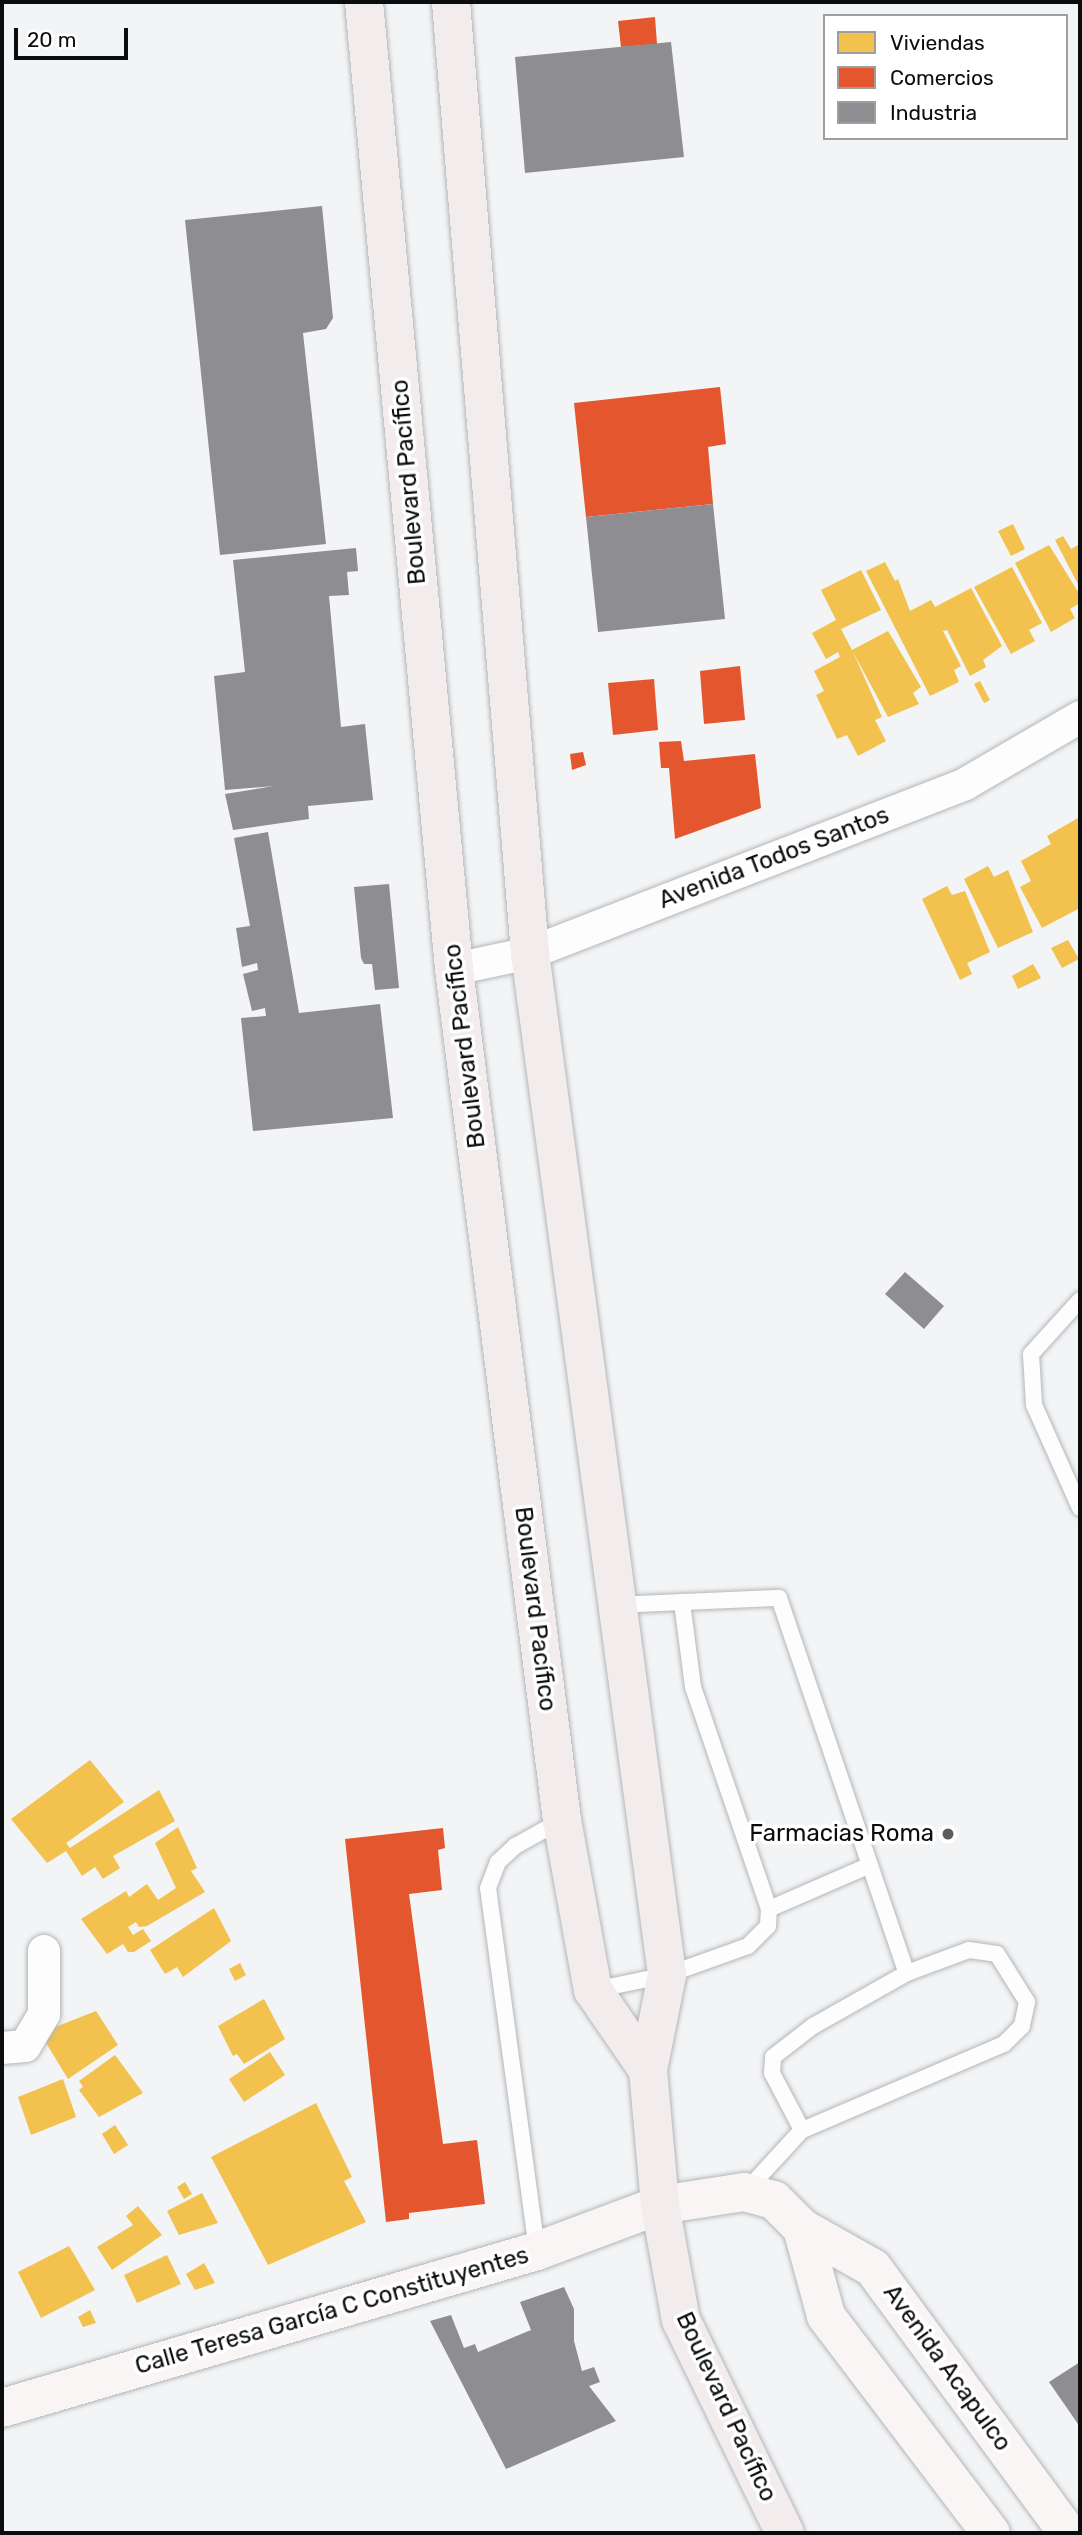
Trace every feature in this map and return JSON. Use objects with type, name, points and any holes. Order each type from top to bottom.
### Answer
[{"type":"main road","name":"Boulevard Pacífico","points":[[364,2],[454,969],[562,1820],[593,1990],[648,2070]]},
{"type":"main road","name":"Boulevard Pacífico","points":[[451,2],[530,953],[667,1975],[648,2070],[660,2205],[681,2320],[785,2533]]},
{"type":"main road","name":"Avenida Acapulco","points":[[660,2205],[744,2192],[774,2200],[802,2228],[873,2268],[1068,2533]]},
{"type":"main road","name":"Calle Teresa García C Constituyentes","points":[[2,2408],[537,2251],[660,2205]]},
{"type":"main road","name":"Avenida Acapulco","points":[[802,2228],[826,2316],[991,2533]]},
{"type":"street","name":"Avenida Todos Santos","points":[[454,969],[530,953],[965,785],[1080,717]]},
{"type":"street","points":[[2,2048],[25,2046],[44,2014],[44,1951]]},
{"type":"lane","points":[[1080,1300],[1031,1354],[1034,1405],[1080,1508]]},
{"type":"lane","points":[[617,1605],[779,1598],[906,1973]]},
{"type":"lane","points":[[593,1990],[667,1975],[748,1946],[768,1926],[769,1909],[693,1687],[682,1602]]},
{"type":"lane","points":[[537,2251],[488,1888],[498,1861],[515,1846],[562,1820]]},
{"type":"lane","points":[[769,1909],[870,1865]]},
{"type":"lane","points":[[744,2192],[802,2130],[1004,2044],[1022,2025],[1027,2002],[997,1954],[969,1950],[906,1973],[813,2026],[773,2057],[772,2073],[802,2130]]},
{"type":"building: Viviendas","points":[[1013,524],[1025,549],[1011,556],[998,531]]},
{"type":"building: Viviendas","points":[[1063,536],[1071,549],[1080,544],[1080,588],[1055,540]]},
{"type":"building: Viviendas","points":[[1049,545],[1080,595],[1080,603],[1070,609],[1075,618],[1051,632],[1015,563]]},
{"type":"building: Viviendas","points":[[885,562],[895,581],[898,579],[910,611],[931,600],[935,607],[971,588],[1002,646],[983,660],[986,667],[970,676],[947,630],[943,631],[961,666],[954,670],[959,682],[930,696],[866,571]]},
{"type":"building: Viviendas","points":[[1012,567],[1042,623],[1029,630],[1035,641],[1011,654],[974,587]]},
{"type":"building: Viviendas","points":[[861,570],[881,610],[841,629],[852,650],[888,631],[921,687],[913,693],[919,704],[888,717],[853,652],[882,717],[875,720],[886,741],[858,756],[847,735],[837,739],[816,695],[824,691],[814,671],[840,657],[838,652],[826,659],[812,633],[836,620],[821,590]]},
{"type":"building: Viviendas","points":[[980,681],[990,700],[984,703],[974,684]]},
{"type":"building: Viviendas","points":[[1078,818],[1080,908],[1042,928],[1020,887],[1031,881],[1021,861],[1051,844],[1047,836]]},
{"type":"building: Viviendas","points":[[988,866],[994,877],[1008,870],[1033,932],[998,948],[964,879]]},
{"type":"building: Viviendas","points":[[947,886],[952,895],[965,891],[990,952],[967,963],[972,974],[960,980],[922,899]]},
{"type":"building: Viviendas","points":[[1068,940],[1079,959],[1062,968],[1051,948]]},
{"type":"building: Viviendas","points":[[1033,964],[1041,978],[1018,989],[1012,976]]},
{"type":"building: Viviendas","points":[[90,1760],[124,1802],[66,1843],[70,1848],[159,1790],[175,1821],[113,1856],[120,1868],[103,1879],[95,1867],[82,1876],[66,1851],[47,1863],[11,1819]]},
{"type":"building: Viviendas","points":[[178,1827],[197,1868],[191,1871],[205,1892],[147,1926],[139,1927],[136,1922],[128,1927],[133,1935],[143,1929],[151,1941],[134,1952],[128,1952],[123,1944],[107,1954],[81,1919],[126,1891],[129,1897],[147,1884],[158,1900],[176,1888],[155,1843]]},
{"type":"building: Viviendas","points":[[214,1908],[231,1941],[183,1977],[177,1967],[165,1974],[150,1950]]},
{"type":"building: Viviendas","points":[[240,1963],[246,1975],[235,1981],[229,1969]]},
{"type":"building: Viviendas","points":[[264,1999],[285,2039],[244,2064],[237,2054],[233,2056],[218,2026]]},
{"type":"building: Viviendas","points":[[96,2011],[118,2045],[68,2079],[40,2033]]},
{"type":"building: Viviendas","points":[[270,2052],[285,2075],[244,2102],[229,2079]]},
{"type":"building: Viviendas","points":[[115,2055],[143,2093],[99,2117],[79,2090],[83,2087],[79,2081]]},
{"type":"building: Viviendas","points":[[63,2079],[76,2117],[31,2135],[18,2097]]},
{"type":"building: Viviendas","points":[[316,2103],[352,2177],[344,2181],[366,2222],[268,2265],[211,2157]]},
{"type":"building: Viviendas","points":[[115,2125],[128,2145],[114,2154],[102,2134]]},
{"type":"building: Viviendas","points":[[185,2182],[192,2194],[184,2199],[177,2187]]},
{"type":"building: Viviendas","points":[[202,2193],[218,2223],[179,2235],[167,2211]]},
{"type":"building: Viviendas","points":[[138,2206],[162,2235],[112,2270],[97,2247],[133,2225],[126,2216]]},
{"type":"building: Viviendas","points":[[69,2246],[95,2290],[41,2318],[18,2272]]},
{"type":"building: Viviendas","points":[[167,2255],[181,2284],[137,2303],[124,2275]]},
{"type":"building: Viviendas","points":[[204,2263],[215,2283],[195,2290],[186,2274]]},
{"type":"building: Viviendas","points":[[90,2310],[96,2323],[83,2327],[78,2317]]},
{"type":"building: Comercios","points":[[655,17],[657,44],[621,47],[618,21]]},
{"type":"building: Comercios","points":[[720,387],[726,444],[708,447],[713,504],[586,517],[574,403]]},
{"type":"building: Comercios","points":[[740,666],[745,720],[704,724],[700,671]]},
{"type":"building: Comercios","points":[[654,679],[658,730],[613,735],[608,683]]},
{"type":"building: Comercios","points":[[681,741],[684,761],[755,754],[761,808],[675,839],[669,768],[661,768],[659,742]]},
{"type":"building: Comercios","points":[[583,752],[586,765],[572,770],[570,754]]},
{"type":"building: Comercios","points":[[443,1828],[445,1848],[438,1850],[442,1890],[409,1894],[443,2144],[477,2140],[485,2204],[409,2213],[409,2219],[386,2222],[345,1839]]},
{"type":"building: Industria","points":[[671,42],[684,157],[525,173],[515,57]]},
{"type":"building: Industria","points":[[322,206],[333,318],[326,329],[303,333],[326,544],[220,555],[185,220]]},
{"type":"building: Industria","points":[[713,504],[725,619],[598,632],[586,517]]},
{"type":"building: Industria","points":[[356,548],[358,571],[347,572],[349,595],[329,596],[341,727],[365,724],[373,800],[308,806],[309,819],[233,830],[225,794],[274,786],[225,790],[214,676],[245,672],[233,560]]},
{"type":"building: Industria","points":[[268,832],[299,1013],[380,1004],[393,1118],[253,1131],[241,1018],[266,1016],[265,1008],[252,1011],[243,974],[258,970],[257,963],[242,967],[236,928],[250,926],[234,838]]},
{"type":"building: Industria","points":[[389,884],[399,988],[375,990],[372,964],[364,964],[361,958],[354,887]]},
{"type":"building: Industria","points":[[905,1272],[944,1306],[924,1329],[885,1294]]},
{"type":"building: Industria","points":[[564,2287],[574,2309],[574,2341],[582,2371],[594,2367],[600,2382],[589,2386],[616,2421],[506,2469],[430,2321],[451,2315],[464,2348],[475,2344],[478,2352],[531,2330],[520,2302]]},
{"type":"building: Industria","points":[[1080,2362],[1080,2427],[1049,2382]]},
{"type":"place","name":"Farmacias Roma","points":[[948,1834]]}]
